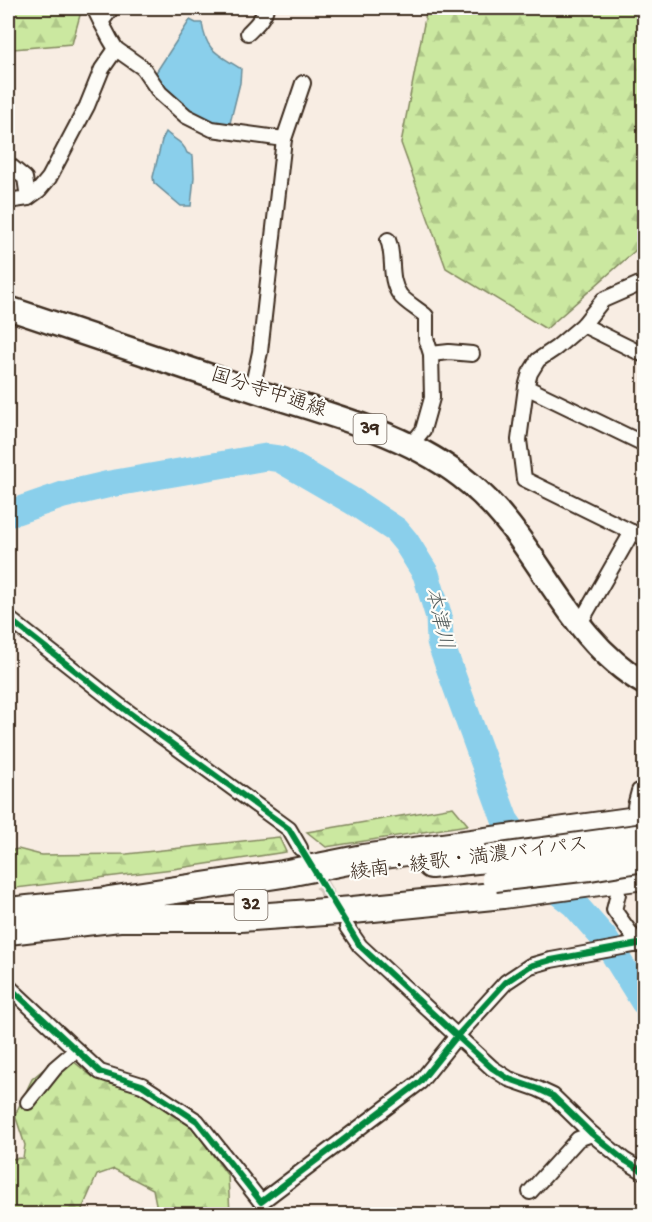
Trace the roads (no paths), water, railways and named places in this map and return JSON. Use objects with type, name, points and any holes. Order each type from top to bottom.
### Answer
[{"type":"highway","points":[[490,868],[571,830],[640,812]]},
{"type":"highway","name":"綾南・綾歌・満濃バイパス","points":[[8,911],[110,909],[303,900],[490,868],[645,837]]},
{"type":"highway","points":[[110,909],[363,858],[490,868],[608,888],[645,876]]},
{"type":"highway","name":"綾南・綾歌・満濃バイパス","points":[[490,868],[590,867],[645,858]]},
{"type":"highway","name":"綾南・綾歌・満濃バイパス","points":[[8,931],[110,909]]},
{"type":"main road","name":"国分寺中通線","points":[[8,308],[361,425],[411,445],[446,465],[487,499],[509,526],[579,625],[599,648],[617,665],[645,683]]},
{"type":"street","points":[[94,8],[116,49],[143,68],[160,93],[186,116],[212,129],[284,139]]},
{"type":"street","points":[[101,22],[112,8]]},
{"type":"street","points":[[248,33],[259,22],[266,8]]},
{"type":"street","points":[[8,201],[28,198],[49,178],[87,106],[102,69],[116,49]]},
{"type":"street","points":[[252,389],[260,352],[284,139],[303,83]]},
{"type":"street","points":[[8,164],[25,178],[28,198]]},
{"type":"street","points":[[388,240],[391,249],[392,276],[400,296],[426,316],[432,398],[423,430],[411,445]]},
{"type":"street","points":[[579,625],[638,535],[524,479],[519,440],[526,387],[538,360],[583,326],[603,300],[645,282]]},
{"type":"street","points":[[583,326],[645,355]]},
{"type":"street","points":[[430,354],[449,352],[472,354]]},
{"type":"street","points":[[526,387],[645,444]]},
{"type":"street","points":[[8,618],[120,705],[289,829],[300,848]]},
{"type":"street","points":[[640,812],[639,791],[645,789]]},
{"type":"street","points":[[8,986],[100,1072],[142,1084],[197,1121],[261,1208],[420,1082],[457,1036],[506,982],[530,966],[551,960],[636,945],[634,938],[614,910],[608,888]]},
{"type":"street","points":[[347,927],[360,946],[492,1068],[508,1079],[553,1096],[592,1134],[624,1160],[645,1172]]},
{"type":"street","points":[[28,1102],[55,1068],[76,1050]]},
{"type":"street","points":[[530,1192],[578,1139],[592,1134]]},
{"type":"water","points":[[190,20],[202,23],[207,40],[214,51],[241,69],[240,83],[229,127],[200,116],[186,107],[170,94],[155,74]]},
{"type":"water","points":[[166,132],[193,156],[194,177],[191,206],[181,206],[154,183],[153,177]]},
{"type":"waterway","name":"本津川","points":[[8,514],[63,495],[110,484],[266,457],[280,459],[354,502],[396,530],[426,574],[439,617],[440,642],[505,820],[552,887],[574,904],[604,938],[644,1002]]},
{"type":"tunnel","points":[[300,848],[340,915]]}]
